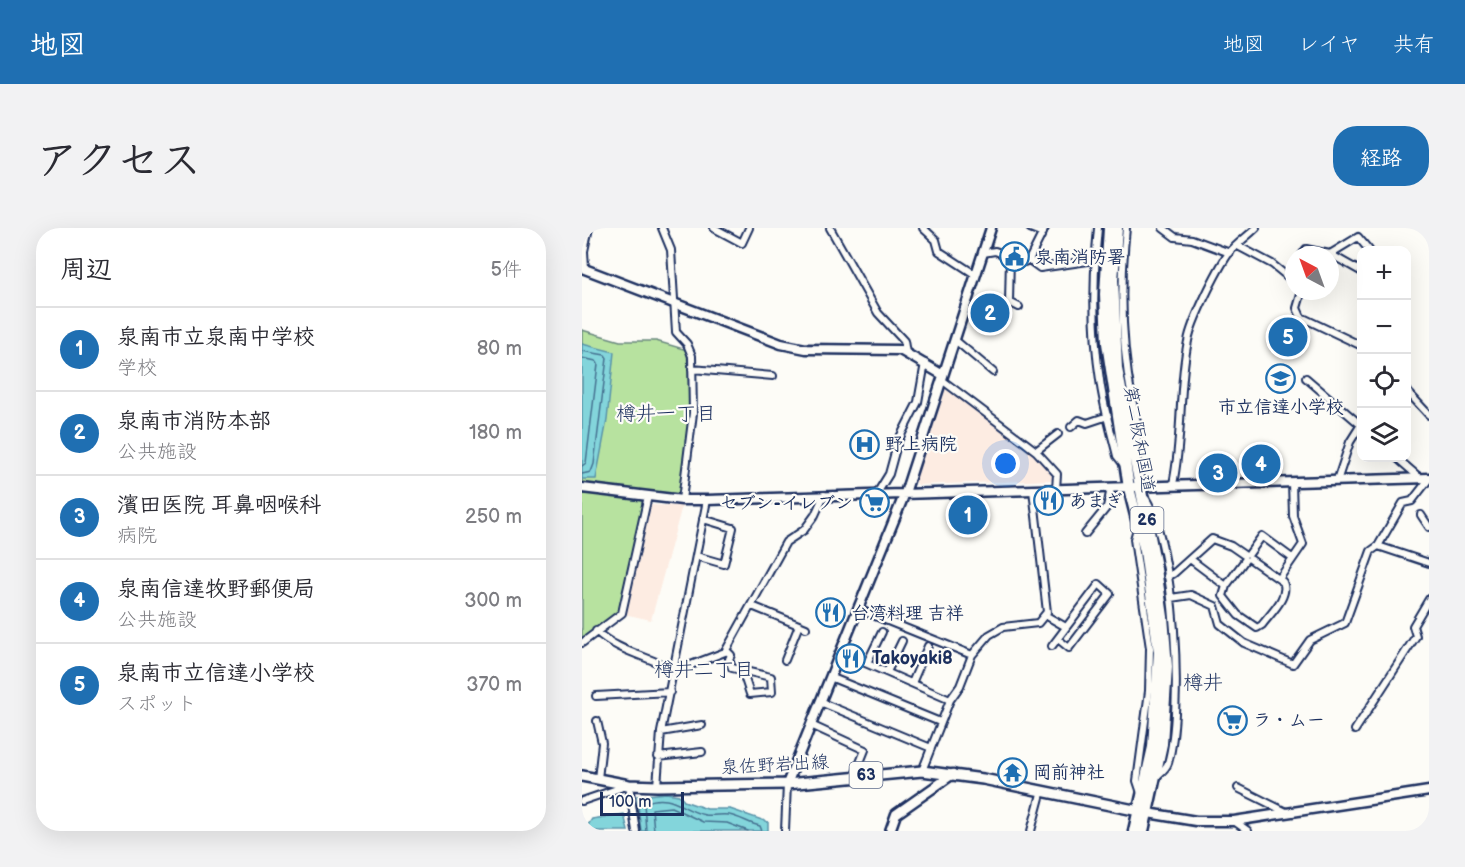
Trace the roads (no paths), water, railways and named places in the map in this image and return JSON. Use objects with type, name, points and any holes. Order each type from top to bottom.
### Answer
[{"type":"highway","name":"第二阪和国道","points":[[1109,228],[1105,294],[1107,343],[1129,488],[1139,523],[1155,610],[1159,652],[1152,747],[1142,797],[1143,831]]},
{"type":"highway","name":"第二阪和国道","points":[[1117,228],[1113,280],[1117,369],[1143,491],[1163,617],[1167,667],[1164,717],[1155,777],[1134,831]]},
{"type":"main road","name":"泉佐野岩出線","points":[[582,776],[629,785],[657,786],[787,784],[855,775],[922,771],[953,774],[1042,790],[1143,812]]},
{"type":"street","points":[[590,228],[584,251],[583,268],[788,347],[806,350],[894,350],[906,353],[925,363],[1036,451],[1057,474],[1056,489]]},
{"type":"street","points":[[662,228],[671,250],[676,332],[687,344],[692,356],[693,413],[682,500]]},
{"type":"street","points":[[714,228],[742,243],[749,228]]},
{"type":"street","points":[[830,228],[878,313],[904,341],[906,353]]},
{"type":"street","points":[[923,228],[936,240],[939,251],[976,275]]},
{"type":"street","points":[[785,831],[787,784],[905,493],[991,228]]},
{"type":"street","points":[[983,253],[995,251],[1024,262],[1029,260],[1044,230],[1030,228]]},
{"type":"street","points":[[1098,228],[1095,260],[1095,344],[1117,456],[1126,468]]},
{"type":"street","points":[[1126,228],[1123,325],[1139,438],[1135,448]]},
{"type":"street","points":[[1163,228],[1175,237],[1192,239],[1230,253]]},
{"type":"street","points":[[1173,484],[1180,451],[1178,426],[1188,340],[1194,323],[1230,253],[1256,228]]},
{"type":"street","points":[[1339,249],[1358,237],[1366,246]]},
{"type":"street","points":[[1238,246],[1285,273]]},
{"type":"street","points":[[1010,256],[1009,302],[1019,308]]},
{"type":"street","points":[[1339,259],[1357,269]]},
{"type":"street","points":[[1029,260],[1040,268],[1095,260]]},
{"type":"street","points":[[1299,300],[1297,308],[1301,317],[1357,344]]},
{"type":"street","points":[[955,340],[993,372]]},
{"type":"street","points":[[876,495],[889,474],[898,441],[918,402],[925,363]]},
{"type":"street","points":[[692,369],[773,376]]},
{"type":"street","points":[[1306,378],[1357,421]]},
{"type":"street","points":[[1411,395],[1429,415]]},
{"type":"street","points":[[1071,427],[1079,420],[1087,423],[1108,416]]},
{"type":"street","points":[[1337,481],[1350,442],[1357,431]]},
{"type":"street","points":[[1036,451],[1058,434]]},
{"type":"street","points":[[1404,462],[1426,478]]},
{"type":"street","points":[[582,488],[682,500],[707,500],[1056,489],[1129,488],[1143,491],[1173,484],[1426,478]]},
{"type":"street","points":[[1171,598],[1191,594],[1215,606],[1220,624],[1244,643],[1293,664],[1310,640],[1345,623],[1371,551],[1378,546],[1403,504],[1412,501],[1426,478]]},
{"type":"street","points":[[1279,579],[1303,541],[1293,516],[1292,482]]},
{"type":"street","points":[[1085,534],[1107,507],[1111,488]]},
{"type":"street","points":[[922,771],[940,722],[950,700],[960,686],[972,655],[989,635],[1003,627],[1038,623],[1047,612],[1033,490]]},
{"type":"street","points":[[1143,491],[1154,513],[1167,576],[1176,658],[1168,762],[1155,777]]},
{"type":"street","points":[[675,671],[726,650],[786,542],[804,530],[824,495]]},
{"type":"street","points":[[582,643],[622,613],[648,496]]},
{"type":"street","points":[[657,786],[661,732],[675,671],[707,500]]},
{"type":"street","points":[[1421,515],[1429,527]]},
{"type":"street","points":[[696,556],[724,564],[733,528],[703,519]]},
{"type":"street","points":[[1167,576],[1190,560],[1212,539],[1231,546],[1247,557],[1279,579],[1285,585],[1284,596],[1262,625],[1257,628],[1233,611],[1223,596],[1226,586],[1247,557],[1262,536],[1292,558]]},
{"type":"street","points":[[1378,546],[1429,563]]},
{"type":"street","points":[[1190,560],[1226,586]]},
{"type":"street","points":[[1052,646],[1099,585],[1110,594],[1069,648],[1058,639]]},
{"type":"street","points":[[1355,730],[1416,636],[1413,626],[1429,599]]},
{"type":"street","points":[[1084,604],[1096,612]]},
{"type":"street","points":[[752,606],[806,628]]},
{"type":"street","points":[[858,609],[972,655]]},
{"type":"street","points":[[1045,615],[1066,627]]},
{"type":"street","points":[[786,660],[799,625]]},
{"type":"street","points":[[596,631],[615,647],[652,658],[675,671]]},
{"type":"street","points":[[867,663],[882,632]]},
{"type":"street","points":[[887,672],[902,641]]},
{"type":"street","points":[[912,683],[928,646]]},
{"type":"street","points":[[726,650],[731,655],[729,659],[732,668],[742,670],[771,677],[771,692],[750,694],[742,670]]},
{"type":"street","points":[[840,652],[950,700]]},
{"type":"street","points":[[830,677],[940,722]]},
{"type":"street","points":[[596,696],[670,692]]},
{"type":"street","points":[[820,702],[931,748]]},
{"type":"street","points":[[597,721],[602,743],[598,779]]},
{"type":"street","points":[[661,732],[702,725]]},
{"type":"street","points":[[811,725],[865,750],[855,775]]},
{"type":"street","points":[[658,757],[702,753]]},
{"type":"street","points":[[890,831],[896,814],[953,774]]},
{"type":"street","points":[[582,801],[629,785],[636,831]]},
{"type":"street","points":[[1238,788],[1288,813]]},
{"type":"street","points":[[1030,831],[1042,790]]},
{"type":"street","points":[[1148,831],[1143,812],[1196,821],[1234,821],[1429,791]]},
{"type":"street","points":[[1234,821],[1248,831]]},
{"type":"water","points":[[582,344],[614,352],[607,420],[596,479],[582,479]]},
{"type":"water","points":[[666,793],[679,795],[684,801],[707,809],[730,809],[768,822],[768,831],[641,831],[637,796]]},
{"type":"water","points":[[624,814],[628,831],[584,831],[592,819]]},
{"type":"place","name":"泉南消防署","points":[[1014,257]]},
{"type":"place","name":"泉南市消防本部","points":[[990,313]]},
{"type":"place","name":"泉南市立信達小学校","points":[[1288,337]]},
{"type":"place","name":"市立信達小学校","points":[[1281,378]]},
{"type":"place","name":"野上病院","points":[[864,444]]},
{"type":"place","name":"泉南信達牧野郵便局","points":[[1261,464]]},
{"type":"place","name":"濱田医院 耳鼻咽喉科","points":[[1218,473]]},
{"type":"place","name":"あまぎ","points":[[1048,501]]},
{"type":"place","name":"セブン-イレブン","points":[[874,503]]},
{"type":"place","name":"泉南市立泉南中学校","points":[[968,515]]},
{"type":"place","name":"台湾料理 吉祥","points":[[830,613]]},
{"type":"place","name":"Takoyaki8","points":[[851,658]]},
{"type":"place","name":"ラ・ムー","points":[[1232,720]]},
{"type":"place","name":"岡前神社","points":[[1012,772]]},
{"type":"district","name":"樽井一丁目","points":[[666,414]]},
{"type":"district","name":"樽井二丁目","points":[[704,670]]},
{"type":"district","name":"樽井","points":[[1203,683]]}]
